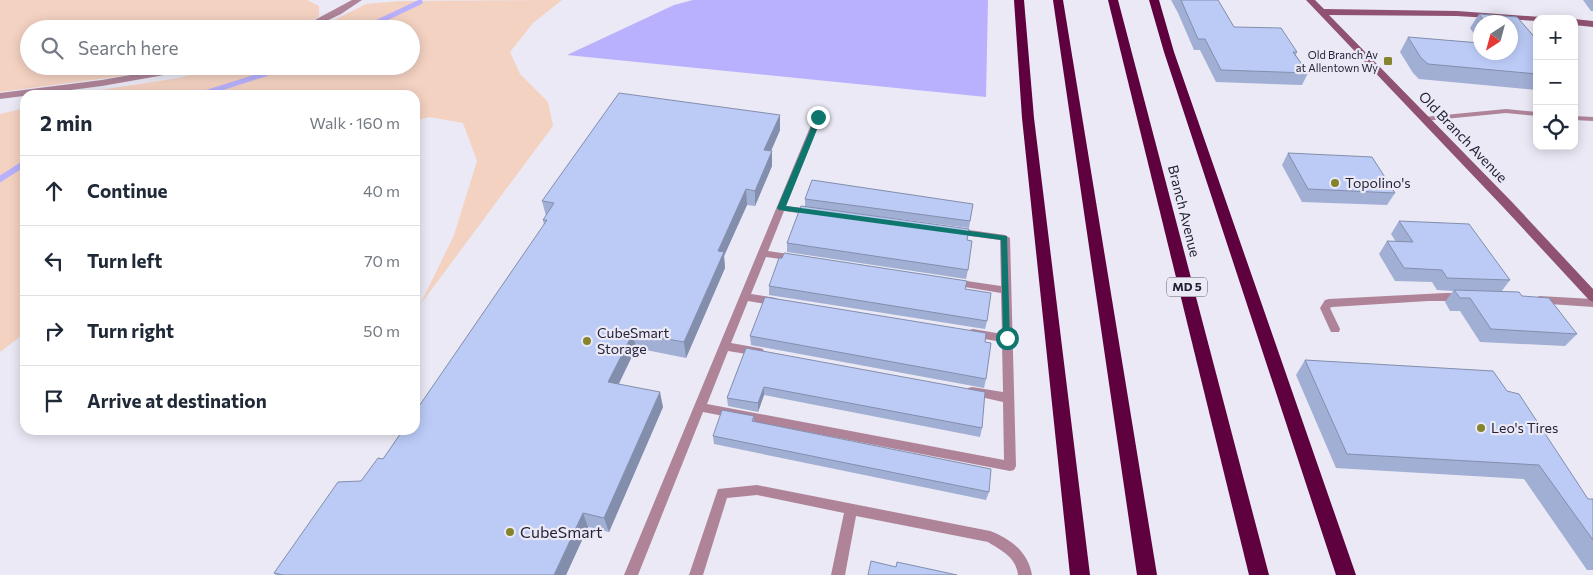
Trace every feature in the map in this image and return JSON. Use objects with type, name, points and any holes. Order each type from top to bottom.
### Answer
[{"type":"highway","points":[[1019,0],[1028,118],[1080,575]]},
{"type":"highway","points":[[1058,0],[1146,575]]},
{"type":"highway","name":"Branch Avenue","points":[[1113,0],[1259,575]]},
{"type":"highway","points":[[1154,0],[1169,52],[1241,268],[1346,575]]},
{"type":"main road","name":"Old Branch Avenue","points":[[1310,0],[1593,297]]},
{"type":"main road","points":[[1322,12],[1453,12],[1533,19]]},
{"type":"main road","points":[[1578,22],[1593,24]]},
{"type":"street","points":[[321,20],[358,0]]},
{"type":"street","points":[[47,90],[147,75]]},
{"type":"street","points":[[0,96],[20,93]]},
{"type":"lane","points":[[1424,119],[1506,111],[1533,114]]},
{"type":"lane","points":[[631,575],[818,117]]},
{"type":"lane","points":[[1578,118],[1593,119]]},
{"type":"lane","points":[[781,208],[820,213]]},
{"type":"lane","points":[[700,407],[1010,466],[1005,238],[946,230]]},
{"type":"lane","points":[[763,253],[802,259]]},
{"type":"lane","points":[[938,280],[1006,290]]},
{"type":"lane","points":[[1335,329],[1325,308],[1329,303],[1369,303],[1438,296],[1476,298]]},
{"type":"lane","points":[[744,297],[783,304]]},
{"type":"lane","points":[[1524,300],[1593,303]]},
{"type":"lane","points":[[958,331],[1007,338]]},
{"type":"lane","points":[[725,346],[774,355]]},
{"type":"lane","points":[[959,389],[1008,398]]},
{"type":"lane","points":[[696,575],[722,493],[757,490],[990,537],[1013,550],[1024,564],[1025,575]]},
{"type":"lane","points":[[838,575],[851,509]]},
{"type":"shaded area","points":[[0,0],[307,0],[319,6],[319,17],[312,20],[20,20],[20,75],[129,75],[0,92]]},
{"type":"shaded area","points":[[562,0],[533,23],[510,52],[520,74],[548,102],[553,126],[420,305],[454,235],[477,161],[463,123],[429,117],[420,120],[420,90],[100,90],[189,75],[420,75],[420,20],[334,20],[366,4],[401,1]]},
{"type":"shaded area","points":[[693,0],[988,0],[986,97],[567,55],[674,5]]},
{"type":"shaded area","points":[[20,109],[20,337],[0,352],[0,114]]},
{"type":"building","points":[[1181,0],[1218,0],[1234,27],[1281,28],[1297,52],[1293,52],[1308,73],[1221,70],[1205,39],[1198,39]]},
{"type":"building","points":[[1518,18],[1533,35],[1533,74],[1428,64],[1421,58],[1408,37],[1473,42],[1473,60],[1518,60]]},
{"type":"building","name":"CubeSmart Storage","points":[[619,93],[780,115],[764,150],[772,151],[755,191],[746,189],[718,251],[724,252],[684,342],[633,333],[608,382],[660,392],[604,518],[583,513],[554,575],[283,575],[274,573],[338,482],[361,481],[378,458],[383,459],[400,435],[420,435],[420,405],[547,220],[543,220],[554,203],[542,201]]},
{"type":"building","points":[[1288,153],[1372,157],[1395,193],[1308,189]]},
{"type":"building","points":[[812,180],[973,204],[970,221],[805,199]]},
{"type":"building","points":[[801,206],[969,229],[967,240],[972,241],[968,270],[787,243]]},
{"type":"building","points":[[1399,221],[1469,224],[1510,280],[1447,278],[1442,270],[1404,268],[1387,241],[1413,242]]},
{"type":"building","points":[[784,253],[967,281],[965,289],[991,293],[987,321],[769,286],[779,258],[782,258]]},
{"type":"building","points":[[1454,290],[1519,292],[1522,296],[1549,298],[1577,334],[1491,329],[1470,298],[1460,298]]},
{"type":"building","points":[[765,297],[986,333],[985,342],[991,343],[986,379],[750,336]]},
{"type":"building","points":[[746,348],[985,392],[982,428],[764,387],[758,403],[727,398]]},
{"type":"building","points":[[1305,360],[1493,371],[1507,391],[1519,394],[1588,499],[1593,499],[1593,540],[1539,465],[1347,454]]},
{"type":"building","points":[[722,410],[754,416],[752,421],[991,469],[989,492],[713,436]]},
{"type":"building","points":[[871,561],[896,567],[897,562],[957,575],[868,575]]},
{"type":"waterway","points":[[382,20],[420,2]]},
{"type":"waterway","points":[[215,90],[262,75]]},
{"type":"waterway","points":[[0,179],[20,166]]},
{"type":"place","name":"Old Branch Av at Allentown Wy","points":[[1388,61]]},
{"type":"place","name":"Topolino's","points":[[1335,183]]},
{"type":"place","name":"CubeSmart Storage","points":[[587,341]]},
{"type":"place","name":"Leo's Tires","points":[[1481,428]]},
{"type":"place","name":"CubeSmart","points":[[510,532]]},
{"type":"route","points":[[818,117],[781,208],[1005,238],[1007,338]]}]
